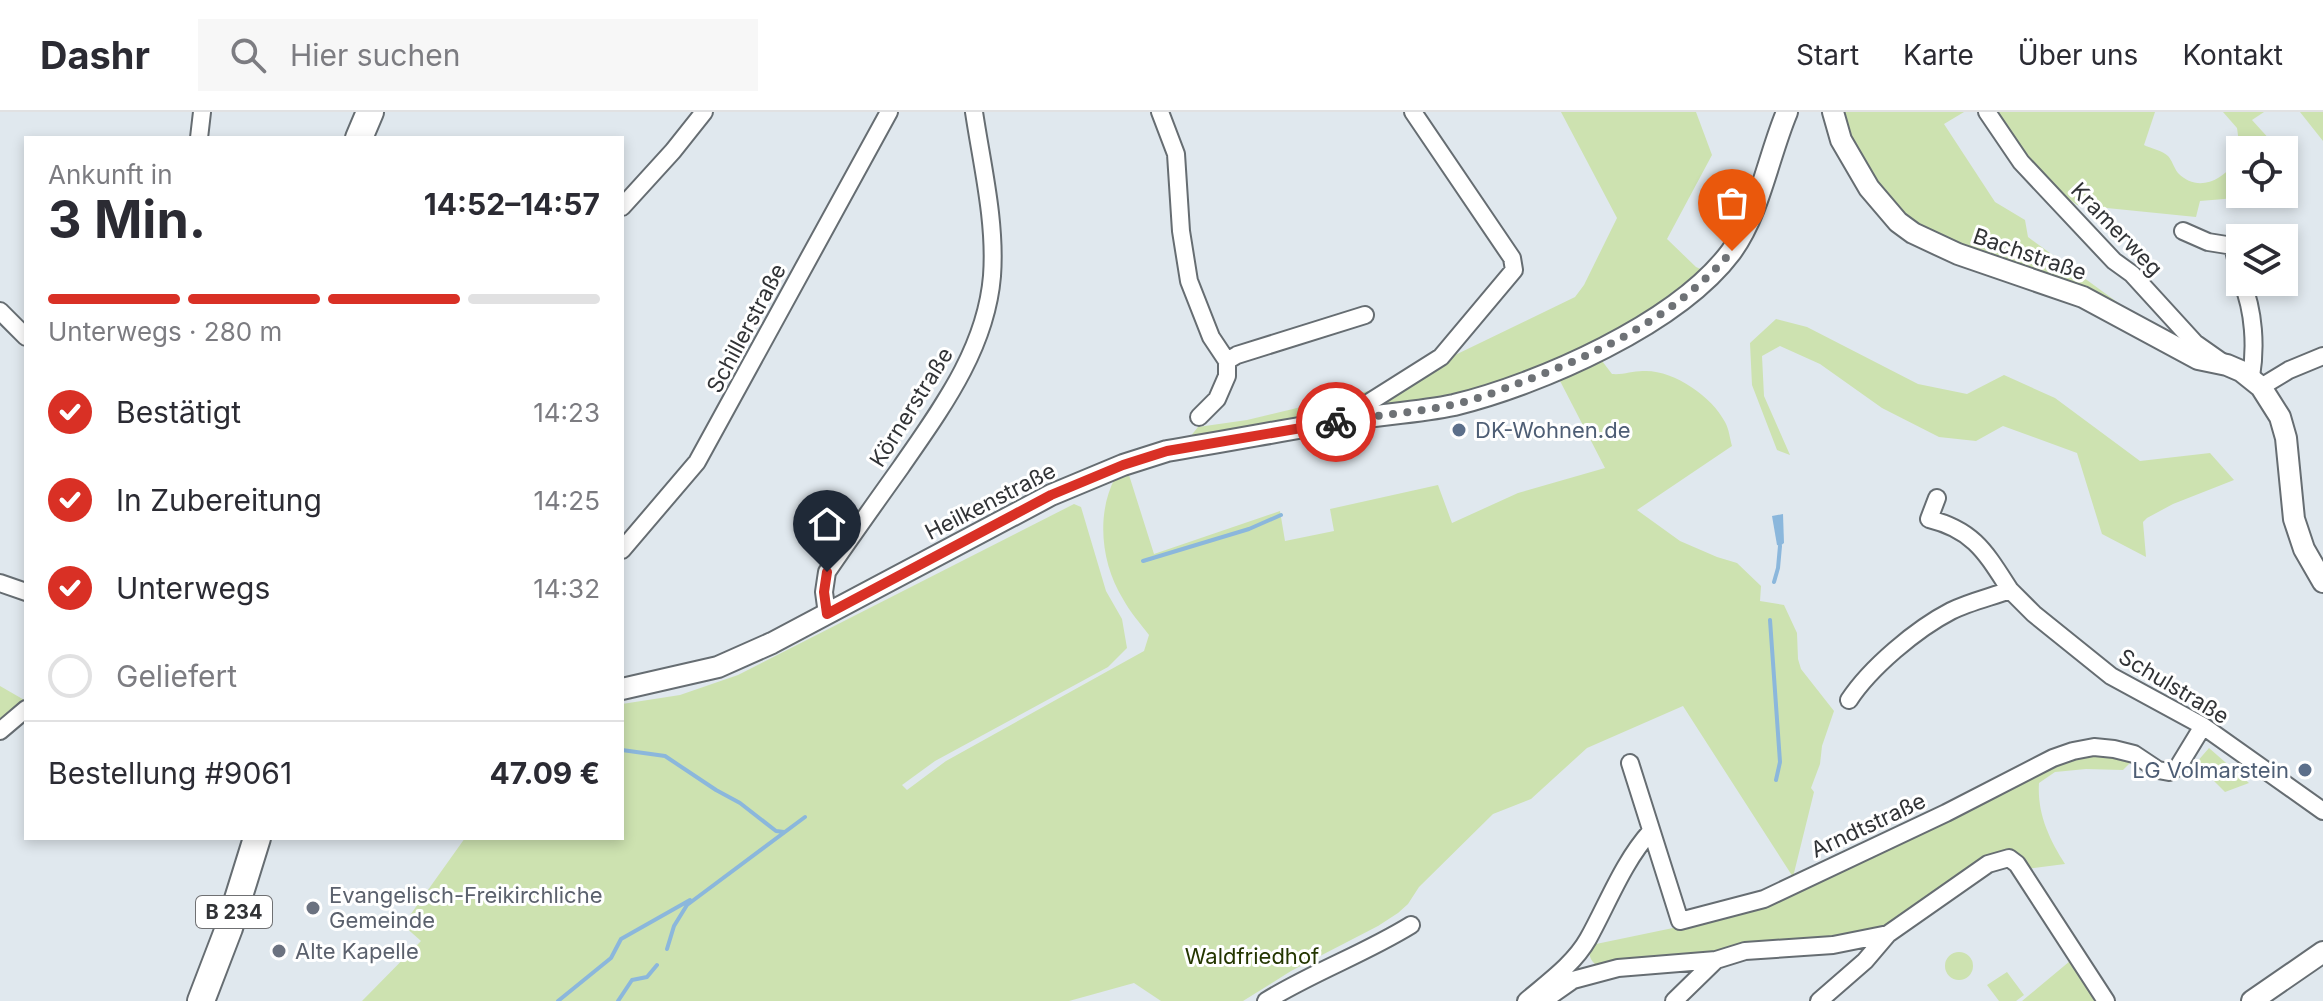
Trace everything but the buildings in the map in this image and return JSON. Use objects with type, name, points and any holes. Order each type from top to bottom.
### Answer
[{"type":"main road","points":[[360,136],[370,112]]},
{"type":"main road","name":"B 234","points":[[201,1001],[229,928],[256,840]]},
{"type":"street","points":[[199,136],[202,112]]},
{"type":"street","points":[[624,205],[704,112]]},
{"type":"street","name":"Schillerstraße","points":[[624,548],[697,462],[889,112]]},
{"type":"street","name":"Körnerstraße","points":[[827,614],[824,592],[827,572],[953,389],[982,327],[990,290],[992,256],[974,112]]},
{"type":"street","points":[[1160,112],[1176,154],[1181,231],[1189,281],[1211,337],[1227,361],[1227,376],[1217,399],[1199,417]]},
{"type":"street","points":[[1351,419],[1357,410],[1441,357],[1514,270],[1512,258],[1413,112]]},
{"type":"street","name":"Heilkenstraße","points":[[624,689],[718,667],[827,614],[1051,495],[1123,465],[1167,451],[1351,419],[1454,405],[1507,388],[1634,333],[1711,275],[1732,251],[1746,228],[1787,112]]},
{"type":"street","name":"Bachstraße","points":[[1833,112],[1841,140],[1869,188],[1898,222],[1913,233],[1958,254],[2083,297],[2198,359],[2227,365],[2256,382]]},
{"type":"street","name":"Kramerweg","points":[[1987,112],[2021,162],[2114,261],[2132,274],[2195,343],[2227,365]]},
{"type":"street","points":[[2183,231],[2208,242],[2226,245]]},
{"type":"street","points":[[2247,296],[2256,382],[2280,417],[2286,438],[2294,519],[2304,549],[2323,582]]},
{"type":"street","points":[[0,311],[24,335]]},
{"type":"street","points":[[1227,361],[1237,355],[1365,315]]},
{"type":"street","points":[[2256,382],[2323,356]]},
{"type":"street","name":"Schulstraße","points":[[1937,498],[1929,519],[1952,525],[1967,534],[1984,552],[2010,590],[2034,614],[2111,676],[2203,726],[2323,811]]},
{"type":"street","points":[[0,583],[24,591]]},
{"type":"street","points":[[1849,700],[1859,685],[1929,625],[1953,610],[2010,590]]},
{"type":"street","points":[[0,731],[22,718]]},
{"type":"street","name":"Arndtstraße","points":[[1630,763],[1680,921],[1764,899],[2073,751],[2094,747],[2114,749],[2134,754],[2158,770],[2169,772],[2178,767],[2203,726]]},
{"type":"street","points":[[1526,1001],[1565,967],[1587,942],[1618,882],[1651,831]]},
{"type":"street","points":[[1819,1001],[1865,961],[1888,934],[1988,864],[2009,858],[2017,864],[2106,1001]]},
{"type":"street","points":[[1266,1001],[1302,979],[1381,943],[1411,925]]},
{"type":"street","points":[[1543,1001],[1573,980],[1618,968],[1716,960],[1745,951],[1833,945],[1888,934]]},
{"type":"street","points":[[2252,1001],[2323,952]]},
{"type":"street","points":[[1674,1001],[1716,960]]},
{"type":"green space","points":[[1561,112],[1696,112],[1712,155],[1667,239],[1696,267],[1705,271],[1658,308],[1584,350],[1456,397],[1190,437],[1198,427],[1247,420],[1393,385],[1575,297],[1617,218]]},
{"type":"green space","points":[[1840,112],[1964,112],[1944,124],[1995,202],[2025,220],[2028,237],[2117,302],[2115,305],[2056,277],[1948,242],[1903,216],[1861,162]]},
{"type":"green space","points":[[1993,112],[2155,112],[2144,145],[2166,154],[2178,173],[2193,182],[2215,180],[2226,172],[2226,199],[2200,201],[2196,217],[2077,205],[2051,186],[2026,160]]},
{"type":"green space","points":[[2223,112],[2264,112],[2252,120],[2267,136],[2238,136],[2237,128]]},
{"type":"green space","points":[[2300,112],[2323,112],[2323,141]]},
{"type":"green space","points":[[1776,319],[1807,327],[1918,384],[1967,394],[2004,375],[2055,398],[2140,461],[2210,453],[2234,480],[2173,504],[2147,518],[2143,522],[2146,557],[2102,534],[2077,453],[2003,426],[1976,441],[1939,437],[1882,408],[1820,364],[1780,346],[1762,356],[1764,396],[1790,455],[1777,450],[1752,385],[1750,343]]},
{"type":"green space","name":"Waldfriedhof","points":[[1599,357],[1612,374],[1654,372],[1678,379],[1711,403],[1726,425],[1732,446],[1637,510],[1680,541],[1737,563],[1761,586],[1760,601],[1784,605],[1797,633],[1801,669],[1834,711],[1811,788],[1814,792],[1793,877],[1683,706],[1587,748],[1531,799],[1493,814],[1419,887],[1398,913],[1243,1001],[1161,1001],[1134,983],[1069,1001],[362,1001],[421,941],[403,925],[464,840],[624,840],[624,704],[680,695],[738,675],[1074,504],[1081,507],[1106,591],[1122,619],[1127,648],[1108,667],[935,761],[902,785],[907,790],[946,761],[1144,651],[1149,635],[1116,585],[1106,555],[1103,523],[1115,478],[1129,475],[1154,554],[1280,511],[1285,541],[1334,531],[1330,509],[1438,485],[1452,523],[1518,493],[1605,468],[1559,379],[1588,367]]},
{"type":"green space","points":[[0,686],[24,700],[24,708],[0,726]]},
{"type":"green space","points":[[2209,748],[2249,783],[2225,792],[2196,763]]},
{"type":"green space","points":[[2094,753],[2132,761],[2123,770],[2055,772],[2039,783],[2045,825],[2065,864],[2025,869],[2008,851],[1893,924],[1870,932],[1600,967],[1591,959],[1589,947],[1596,944],[1721,918],[2071,758]]},
{"type":"green space","points":[[1959,952],[1969,956],[1973,966],[1969,976],[1959,980],[1949,976],[1945,966],[1949,956]]},
{"type":"green space","points":[[2070,961],[2096,1001],[2022,1001]]},
{"type":"green space","points":[[2007,972],[2024,995],[2016,1001],[1999,1001],[1987,985]]},
{"type":"water","points":[[1783,514],[1784,543],[1780,546],[1777,545],[1772,516]]},
{"type":"waterway","points":[[1143,561],[1249,529],[1281,515]]},
{"type":"waterway","points":[[1774,582],[1780,546]]},
{"type":"waterway","points":[[1770,620],[1780,762],[1776,780]]},
{"type":"waterway","points":[[624,750],[665,756],[740,803],[776,831],[784,832]]},
{"type":"waterway","points":[[667,949],[674,926],[687,905],[805,817]]},
{"type":"waterway","points":[[558,1001],[611,958],[621,939],[690,900]]},
{"type":"waterway","points":[[618,1001],[632,980],[647,977],[657,965]]},
{"type":"way so far","points":[[1336,422],[1454,405],[1560,368],[1634,333],[1690,293],[1732,251]]},
{"type":"place","name":"DK-Wohnen.de","points":[[1459,430]]},
{"type":"place","name":"LG Volmarstein","points":[[2305,770]]},
{"type":"place","name":"Evangelisch-Freikirchliche Gemeinde","points":[[313,908]]},
{"type":"place","name":"Alte Kapelle","points":[[279,951]]},
{"type":"route","points":[[827,572],[824,592],[827,614],[961,540],[1051,495],[1123,465],[1167,451],[1336,422]]}]
